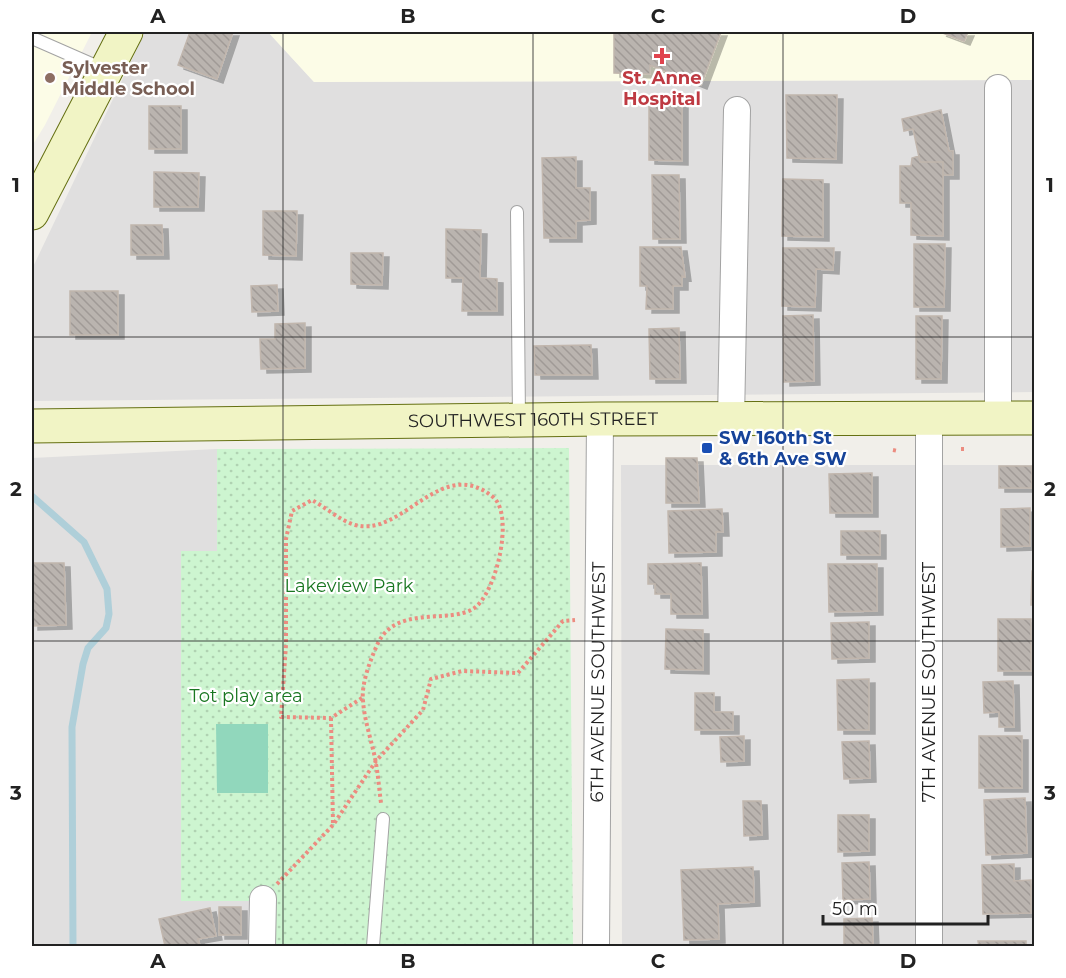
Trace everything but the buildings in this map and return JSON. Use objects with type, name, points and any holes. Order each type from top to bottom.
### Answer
[{"type":"street","points":[[32,213],[126,32]]},
{"type":"street","points":[[998,88],[998,418]]},
{"type":"street","points":[[731,420],[737,110]]},
{"type":"street","name":"7TH AVENUE SOUTHWEST","points":[[929,418],[929,946]]},
{"type":"street","name":"SOUTHWEST 160TH STREET","points":[[32,426],[600,419],[1035,418]]},
{"type":"street","name":"6TH AVENUE SOUTHWEST","points":[[596,946],[600,419]]},
{"type":"street","points":[[262,946],[263,899]]},
{"type":"lane","points":[[32,38],[106,71]]},
{"type":"lane","points":[[517,212],[519,420]]},
{"type":"lane","points":[[373,946],[383,819]]},
{"type":"path","points":[[362,698],[331,718],[281,717],[286,645],[286,539],[292,512],[312,500],[356,525],[383,524],[442,488],[454,486],[474,488],[494,498],[501,512],[501,554],[492,584],[483,601],[471,611],[411,619],[391,628],[379,641],[362,698],[376,761],[383,819]]},
{"type":"path","points":[[263,899],[333,825],[376,761],[423,710],[431,680],[462,671],[518,673],[563,621],[597,619]]},
{"type":"path","points":[[331,718],[333,825]]},
{"type":"shaded area","name":"Sylvester Middle School","points":[[32,32],[92,32],[32,146]]},
{"type":"shaded area","points":[[145,32],[268,32],[314,82],[1034,80],[1034,392],[32,401],[32,269]]},
{"type":"shaded area","name":"St. Anne Hospital","points":[[268,32],[1034,32],[1034,80],[314,82]]},
{"type":"shaded area","points":[[217,449],[217,551],[181,552],[181,901],[265,901],[265,946],[32,946],[32,458]]},
{"type":"shaded area","points":[[621,465],[1034,465],[1034,946],[622,946]]},
{"type":"green space","name":"Lakeview Park","points":[[569,448],[573,946],[265,946],[265,901],[181,901],[181,551],[217,551],[217,449]]},
{"type":"green space","points":[[216,724],[268,724],[268,793],[217,793]]},
{"type":"waterway","points":[[32,496],[84,542],[107,589],[109,614],[106,628],[88,648],[72,727],[73,946]]},
{"type":"place","name":"St. Anne Hospital","points":[[662,56]]},
{"type":"place","name":"Sylvester Middle School","points":[[50,78]]},
{"type":"place","name":"SW 160th St & 6th Ave SW","points":[[707,448]]},
{"type":"park label","name":"Tot play area","points":[[246,696]]}]
